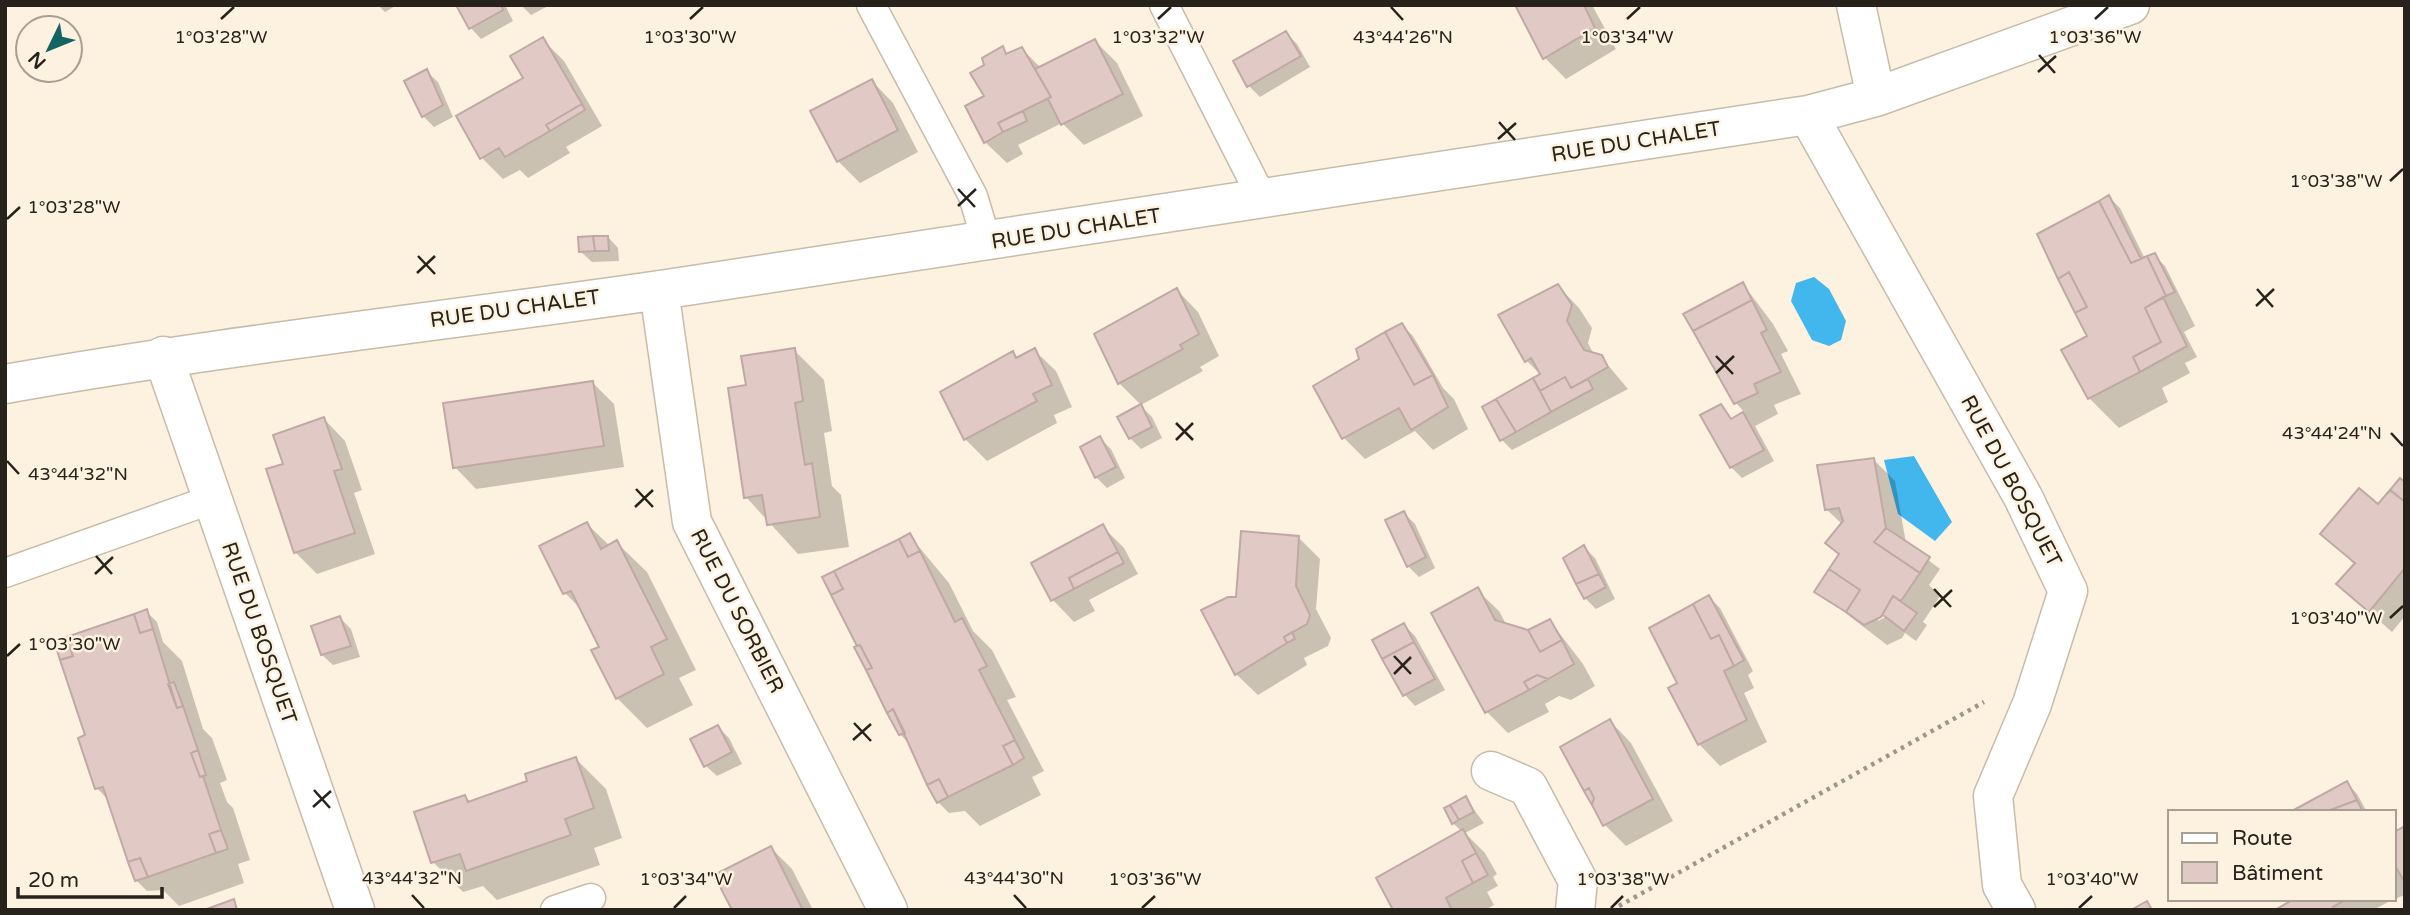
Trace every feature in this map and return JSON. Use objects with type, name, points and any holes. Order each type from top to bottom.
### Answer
[{"type":"street","points":[[1856,5],[1876,97]]},
{"type":"street","name":"RUE DU CHALET","points":[[5,384],[163,356],[987,243],[1808,115],[1876,97],[2130,5]]},
{"type":"street","name":"RUE DU BOSQUET","points":[[1808,115],[2023,497],[2067,591],[2032,704],[1993,796],[2002,885],[2016,910]]},
{"type":"street","name":"RUE DU SORBIER","points":[[659,290],[692,522],[888,910]]},
{"type":"street","name":"RUE DU BOSQUET","points":[[163,356],[355,910]]},
{"type":"street","points":[[1491,772],[1528,787],[1578,881],[1575,910]]},
{"type":"lane","points":[[871,5],[973,196],[987,243]]},
{"type":"lane","points":[[1164,5],[1263,200]]},
{"type":"lane","points":[[5,573],[213,499]]},
{"type":"lane","points":[[555,910],[591,898]]},
{"type":"path","points":[[1612,910],[2043,669]]},
{"type":"water","points":[[1814,277],[1829,289],[1846,321],[1841,340],[1829,346],[1812,340],[1791,301],[1796,283]]},
{"type":"water","points":[[1914,456],[1952,522],[1935,541],[1898,514],[1884,460]]},
{"type":"building","points":[[456,5],[501,5],[503,10],[469,29]]},
{"type":"building","points":[[1515,5],[1584,5],[1595,28],[1543,59]]},
{"type":"building","points":[[1286,31],[1301,56],[1247,87],[1233,61]]},
{"type":"building","points":[[543,37],[582,104],[546,125],[550,131],[505,157],[499,148],[480,159],[456,116],[523,78],[510,56]]},
{"type":"building","points":[[1095,39],[1123,94],[1061,125],[1048,99],[1051,97],[1035,69]]},
{"type":"building","points":[[1003,46],[1006,54],[1022,47],[1051,97],[998,123],[1003,132],[984,143],[965,106],[984,96],[970,73],[984,65],[982,58]]},
{"type":"building","points":[[427,69],[443,105],[422,117],[404,81]]},
{"type":"building","points":[[872,79],[898,130],[837,162],[810,111]]},
{"type":"building","points":[[582,104],[585,110],[550,131],[546,125]]},
{"type":"building","points":[[1023,111],[1027,121],[1003,132],[998,123]]},
{"type":"building","points":[[2109,195],[2141,259],[2131,263],[2099,201]]},
{"type":"building","points":[[2099,201],[2131,263],[2147,256],[2166,296],[2145,308],[2161,342],[2133,357],[2140,372],[2088,399],[2061,350],[2087,336],[2075,313],[2087,307],[2069,272],[2058,279],[2037,234]]},
{"type":"building","points":[[593,236],[608,236],[609,251],[595,251]]},
{"type":"building","points":[[593,236],[595,251],[579,252],[578,237]]},
{"type":"building","points":[[2155,253],[2175,292],[2166,296],[2147,256]]},
{"type":"building","points":[[2069,272],[2087,307],[2075,313],[2058,279]]},
{"type":"building","points":[[1743,282],[1752,300],[1693,331],[1683,314]]},
{"type":"building","points":[[1558,284],[1572,305],[1567,321],[1584,350],[1602,355],[1608,367],[1571,388],[1565,377],[1540,391],[1533,378],[1540,374],[1531,358],[1525,362],[1498,315]]},
{"type":"building","points":[[1177,288],[1199,334],[1180,345],[1183,349],[1118,384],[1094,334]]},
{"type":"building","points":[[2163,297],[2187,346],[2140,372],[2133,357],[2161,342],[2145,308]]},
{"type":"building","points":[[1752,300],[1767,330],[1761,333],[1781,372],[1754,384],[1758,393],[1734,404],[1693,331]]},
{"type":"building","points":[[1402,323],[1433,375],[1414,385],[1385,332]]},
{"type":"building","points":[[1385,332],[1414,385],[1433,375],[1448,407],[1411,430],[1399,408],[1342,439],[1313,386],[1359,359],[1356,349]]},
{"type":"building","points":[[795,348],[803,401],[795,403],[805,465],[812,463],[820,517],[767,525],[762,495],[744,498],[728,388],[746,385],[741,356]]},
{"type":"building","points":[[1035,348],[1052,385],[1033,394],[1037,401],[964,440],[940,392],[1013,351],[1016,358]]},
{"type":"building","points":[[1565,377],[1571,388],[1588,379],[1593,389],[1551,412],[1540,391]]},
{"type":"building","points":[[1533,378],[1551,412],[1516,432],[1496,399]]},
{"type":"building","points":[[593,381],[604,446],[453,468],[443,403]]},
{"type":"building","points":[[1496,399],[1516,432],[1500,441],[1482,407]]},
{"type":"building","points":[[1141,404],[1152,427],[1129,439],[1117,417]]},
{"type":"building","points":[[1721,404],[1731,419],[1743,412],[1764,450],[1730,468],[1700,415]]},
{"type":"building","points":[[324,417],[342,469],[334,471],[355,533],[294,553],[266,469],[283,464],[273,435]]},
{"type":"building","points":[[1100,436],[1116,467],[1095,478],[1080,447]]},
{"type":"building","points":[[1874,458],[1886,528],[1874,542],[1920,573],[1901,601],[1893,596],[1881,617],[1864,625],[1846,612],[1860,590],[1829,569],[1839,554],[1825,543],[1843,521],[1839,508],[1825,510],[1817,465]]},
{"type":"building","points":[[2400,478],[2405,482],[2405,502],[2390,490]]},
{"type":"building","points":[[2359,488],[2378,504],[2390,490],[2405,502],[2405,568],[2369,612],[2336,584],[2355,563],[2320,534]]},
{"type":"building","points":[[1404,511],[1426,557],[1407,567],[1385,520]]},
{"type":"building","points":[[587,522],[601,549],[617,540],[667,639],[651,647],[664,674],[616,699],[591,650],[599,647],[571,591],[563,594],[539,546]]},
{"type":"building","points":[[1103,524],[1118,552],[1069,578],[1074,589],[1051,601],[1031,563]]},
{"type":"building","points":[[1886,528],[1930,557],[1920,573],[1874,542]]},
{"type":"building","points":[[1241,531],[1299,536],[1296,586],[1310,615],[1307,624],[1284,637],[1287,643],[1235,675],[1201,610],[1228,597],[1236,597]]},
{"type":"building","points":[[910,533],[920,551],[908,557],[899,539]]},
{"type":"building","points":[[899,539],[908,557],[920,551],[955,622],[962,618],[987,666],[979,670],[1015,740],[1003,746],[1013,765],[948,797],[939,779],[927,785],[893,709],[887,713],[866,670],[872,668],[860,645],[857,646],[831,595],[843,589],[834,571]]},
{"type":"building","points":[[1584,545],[1599,574],[1576,584],[1563,558]]},
{"type":"building","points":[[1118,552],[1124,563],[1074,589],[1069,578]]},
{"type":"building","points":[[1829,569],[1860,590],[1846,612],[1814,592]]},
{"type":"building","points":[[834,571],[843,589],[831,595],[822,577]]},
{"type":"building","points":[[1599,574],[1606,587],[1584,599],[1576,584]]},
{"type":"building","points":[[1478,587],[1495,620],[1528,630],[1540,652],[1562,640],[1574,664],[1548,679],[1537,675],[1524,682],[1529,690],[1485,713],[1431,613]]},
{"type":"building","points":[[1709,595],[1744,660],[1734,666],[1719,635],[1711,639],[1693,604]]},
{"type":"building","points":[[1893,596],[1917,613],[1904,631],[1883,615],[1881,617]]},
{"type":"building","points":[[1693,604],[1711,639],[1719,635],[1734,666],[1724,671],[1747,720],[1698,745],[1668,688],[1677,683],[1649,628]]},
{"type":"building","points":[[147,609],[153,629],[140,633],[134,614]]},
{"type":"building","points":[[134,614],[140,633],[153,629],[177,708],[183,706],[198,750],[191,753],[200,777],[203,776],[221,830],[209,834],[216,853],[148,877],[140,858],[128,862],[103,787],[95,789],[78,738],[85,735],[60,660],[73,656],[66,637]]},
{"type":"building","points":[[340,616],[351,646],[321,655],[311,626]]},
{"type":"building","points":[[1550,619],[1562,640],[1540,652],[1528,630]]},
{"type":"building","points":[[1404,623],[1414,642],[1382,659],[1372,640]]},
{"type":"building","points":[[1292,632],[1295,639],[1287,643],[1284,637]]},
{"type":"building","points":[[66,637],[73,656],[60,660],[54,641]]},
{"type":"building","points":[[1414,642],[1435,679],[1403,696],[1382,659]]},
{"type":"building","points":[[860,645],[872,668],[866,670],[854,647]]},
{"type":"building","points":[[1537,675],[1548,679],[1529,690],[1524,682]]},
{"type":"building","points":[[174,682],[183,706],[177,708],[168,684]]},
{"type":"building","points":[[893,709],[905,733],[899,735],[887,713]]},
{"type":"building","points":[[1610,719],[1653,799],[1603,826],[1592,805],[1594,798],[1589,788],[1584,791],[1560,747]]},
{"type":"building","points":[[718,725],[732,752],[704,767],[690,739]]},
{"type":"building","points":[[1015,740],[1024,758],[1013,765],[1003,746]]},
{"type":"building","points":[[198,750],[206,775],[200,777],[191,753]]},
{"type":"building","points":[[576,757],[594,808],[565,819],[571,835],[466,871],[460,854],[431,863],[414,812],[465,795],[468,802],[527,781],[525,774]]},
{"type":"building","points":[[939,779],[948,797],[937,803],[927,785]]},
{"type":"building","points":[[2347,781],[2357,800],[2330,810],[2294,810]]},
{"type":"building","points":[[1589,788],[1594,798],[1592,805],[1584,791]]},
{"type":"building","points":[[1466,796],[1474,812],[1459,820],[1450,805]]},
{"type":"building","points":[[2357,800],[2362,810],[2330,810]]},
{"type":"building","points":[[1450,805],[1459,820],[1452,824],[1444,808]]},
{"type":"building","points":[[2405,826],[2405,881],[2396,867],[2396,831]]},
{"type":"building","points":[[1463,829],[1476,853],[1462,861],[1473,883],[1446,898],[1452,910],[1393,910],[1376,878]]},
{"type":"building","points":[[221,830],[228,849],[216,853],[209,834]]},
{"type":"building","points":[[771,846],[803,910],[732,910],[714,875]]},
{"type":"building","points":[[1476,853],[1488,875],[1473,883],[1462,861]]},
{"type":"building","points":[[140,858],[148,877],[135,881],[128,862]]},
{"type":"building","points":[[234,899],[237,910],[204,910]]},
{"type":"building","points":[[2147,901],[2152,910],[2131,910]]},
{"type":"building","points":[[2291,901],[2343,901],[2333,907],[2334,910],[2275,910]]}]
